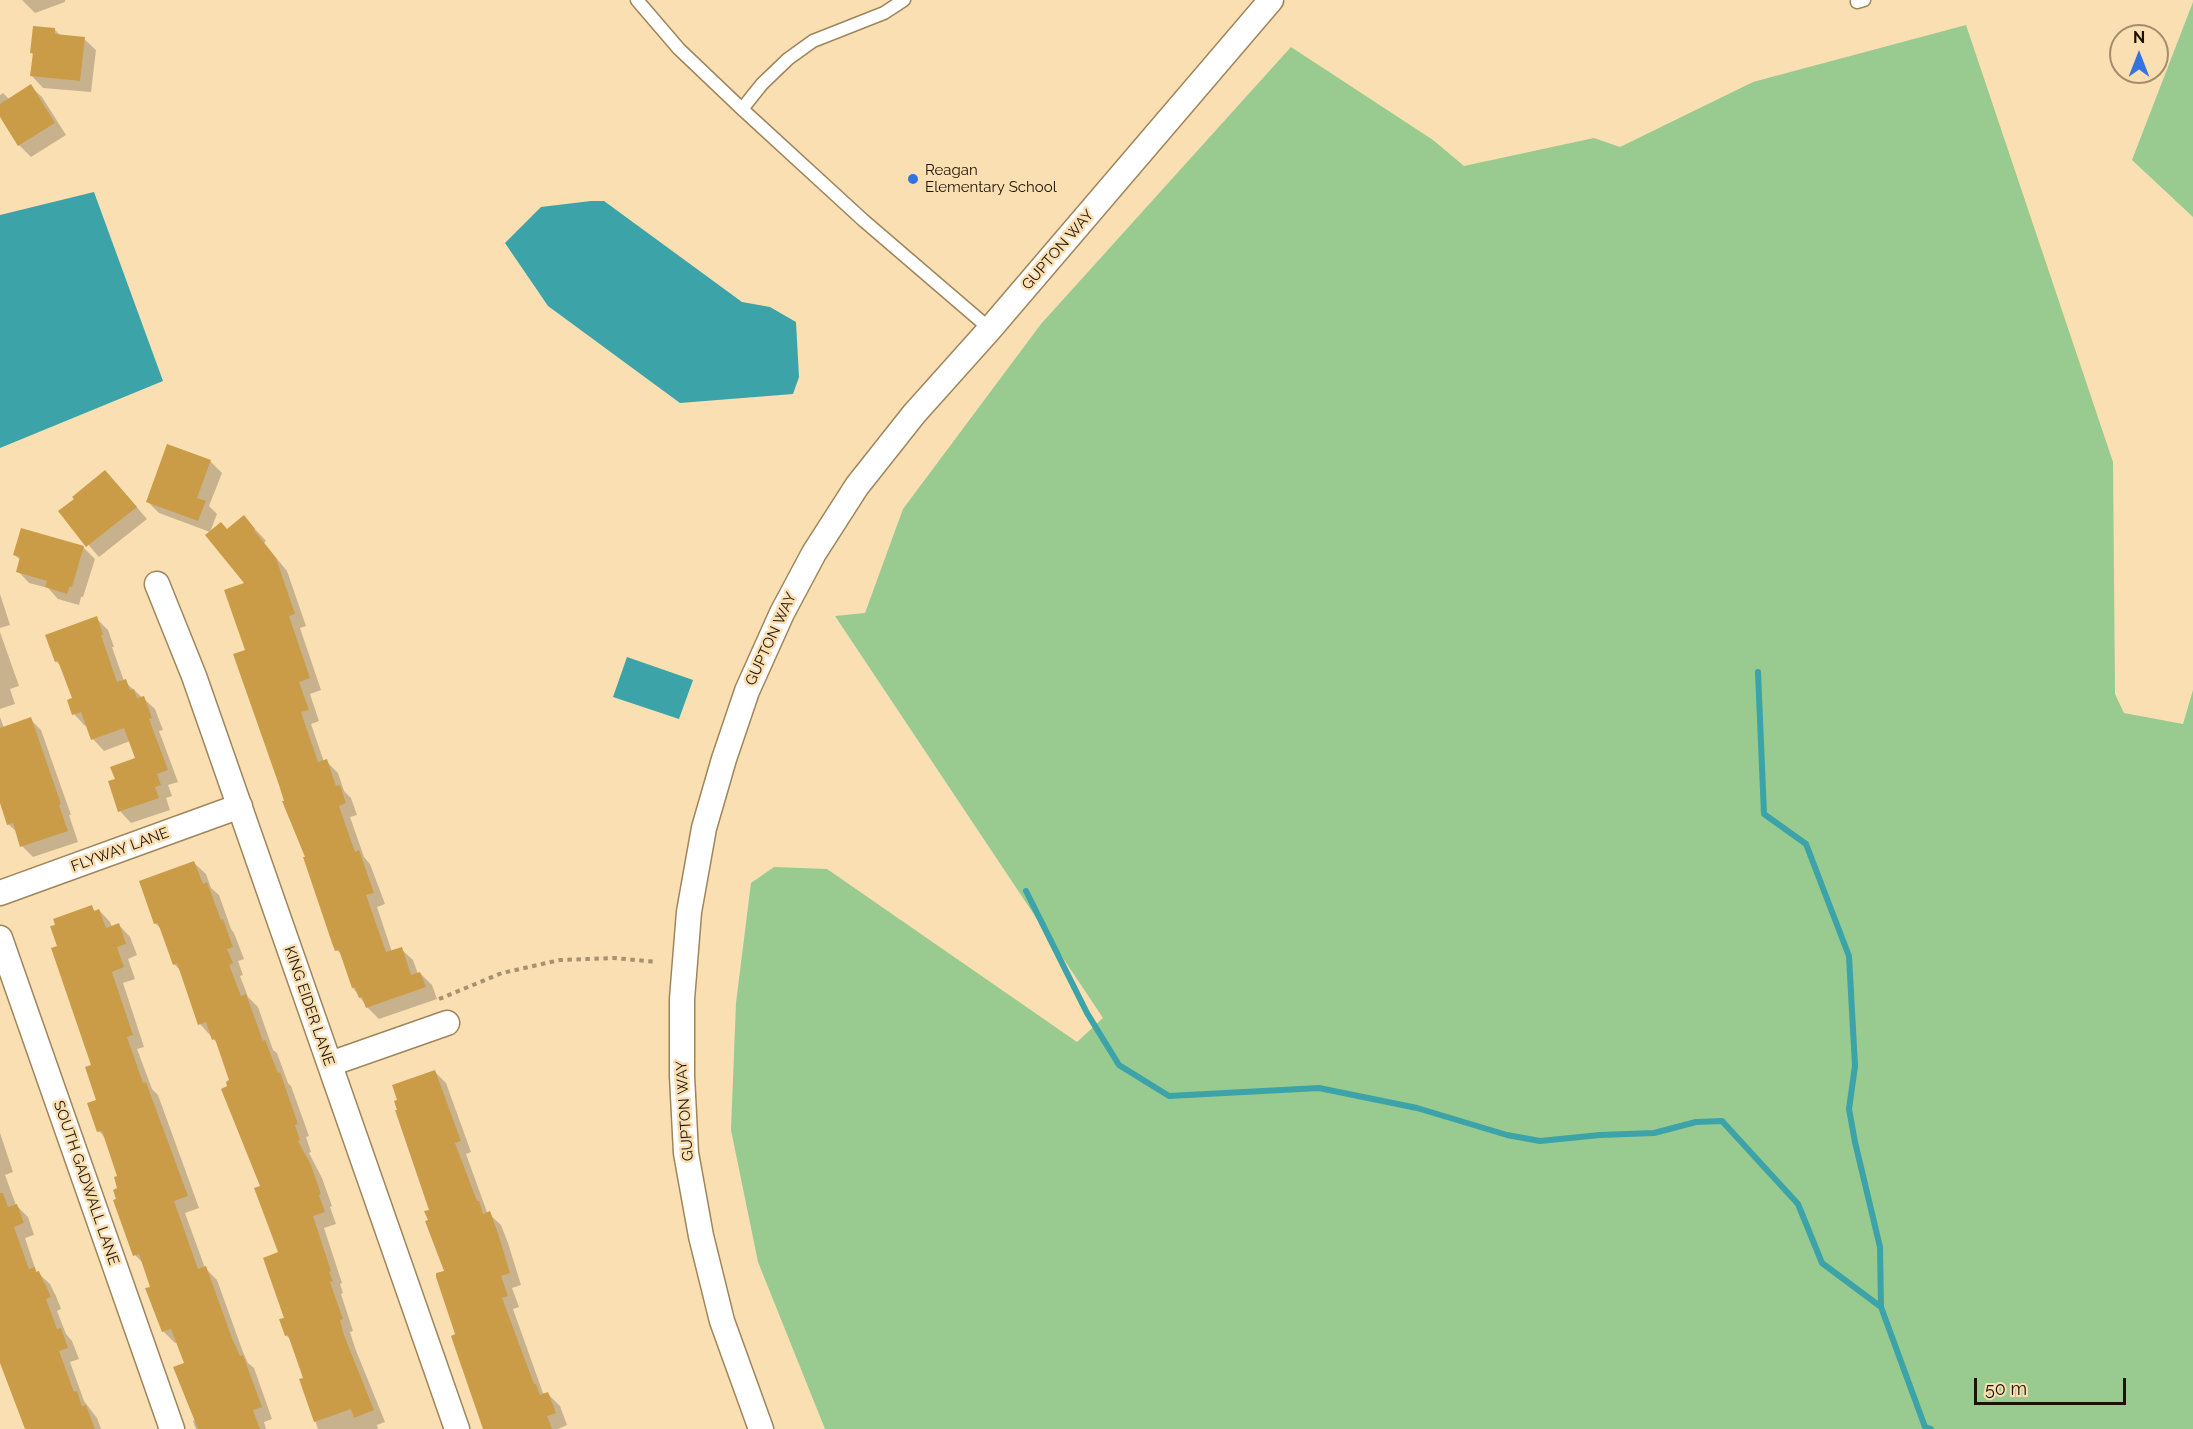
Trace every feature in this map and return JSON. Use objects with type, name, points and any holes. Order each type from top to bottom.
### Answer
[{"type":"street","name":"GUPTON WAY","points":[[761,1429],[722,1321],[701,1236],[686,1153],[682,1076],[682,999],[689,912],[704,828],[747,691],[782,613],[814,552],[857,486],[914,414],[990,329],[1272,0]]},
{"type":"street","name":"KING EIDER LANE","points":[[156,584],[194,676],[457,1429]]},
{"type":"street","name":"FLYWAY LANE","points":[[0,893],[240,806]]},
{"type":"street","name":"SOUTH GADWALL LANE","points":[[0,938],[172,1429]]},
{"type":"street","points":[[330,1064],[447,1023]]},
{"type":"lane","points":[[637,0],[679,49],[741,109],[863,220],[990,329]]},
{"type":"lane","points":[[741,109],[762,84],[788,59],[813,41],[884,13],[904,0]]},
{"type":"path","points":[[439,999],[502,973],[560,960],[614,958],[657,962]]},
{"type":"green space","points":[[2193,2],[2193,217],[2132,160],[2161,84],[2169,84],[2169,64]]},
{"type":"green space","points":[[1966,25],[2113,462],[2115,694],[2124,713],[2183,724],[2193,690],[2193,1429],[825,1429],[758,1262],[731,1130],[736,1003],[751,883],[774,867],[827,869],[1077,1042],[1103,1018],[835,616],[865,613],[903,509],[1041,324],[1291,47],[1433,140],[1464,166],[1594,138],[1620,147],[1753,82]]},
{"type":"water","points":[[94,192],[163,381],[0,448],[0,215]]},
{"type":"water","points":[[604,201],[742,302],[770,307],[796,322],[799,377],[793,394],[680,403],[548,306],[505,243],[541,207]]},
{"type":"water","points":[[627,657],[693,680],[679,719],[613,697]]},
{"type":"building","points":[[33,26],[55,28],[55,34],[85,37],[80,81],[30,76]]},
{"type":"building","points":[[31,84],[55,123],[18,146],[0,117],[0,104]]},
{"type":"building","points":[[167,444],[211,460],[197,498],[206,501],[198,521],[146,502]]},
{"type":"building","points":[[105,470],[137,507],[86,547],[58,511]]},
{"type":"building","points":[[244,515],[276,558],[295,614],[289,616],[310,678],[299,682],[309,710],[301,712],[318,762],[327,759],[336,786],[340,785],[346,803],[339,806],[355,852],[359,850],[374,893],[366,895],[386,952],[402,947],[411,975],[420,972],[426,987],[366,1008],[355,987],[352,988],[339,950],[335,951],[303,857],[305,857],[282,801],[284,801],[279,785],[233,654],[245,650],[224,590],[244,583],[205,535],[221,522],[227,529]]},
{"type":"building","points":[[21,528],[84,546],[72,587],[70,586],[67,594],[45,587],[47,581],[16,572],[20,557],[13,555]]},
{"type":"building","points":[[97,616],[117,682],[126,679],[130,690],[134,689],[137,698],[144,696],[152,718],[149,719],[168,770],[157,774],[161,785],[155,787],[159,798],[118,812],[108,781],[115,779],[110,767],[135,758],[124,728],[91,740],[81,712],[72,715],[67,700],[72,698],[45,635]]},
{"type":"building","points":[[31,717],[68,831],[20,847],[13,823],[7,825],[0,803],[0,728]]},
{"type":"building","points":[[194,861],[203,884],[207,882],[221,920],[223,919],[233,947],[227,949],[233,963],[229,965],[241,996],[246,994],[263,1041],[265,1040],[278,1073],[280,1072],[298,1124],[295,1125],[300,1140],[298,1141],[311,1165],[321,1194],[319,1195],[325,1212],[313,1216],[331,1271],[329,1272],[333,1281],[330,1282],[343,1319],[340,1320],[344,1335],[374,1410],[354,1418],[351,1409],[314,1422],[299,1379],[303,1378],[288,1335],[285,1336],[279,1319],[284,1318],[263,1258],[278,1252],[254,1188],[260,1186],[221,1089],[227,1086],[226,1082],[229,1080],[215,1039],[212,1040],[206,1022],[198,1025],[177,963],[173,965],[158,923],[154,924],[139,881]]},
{"type":"building","points":[[92,905],[94,911],[99,909],[106,928],[119,923],[126,944],[117,947],[124,967],[112,972],[133,1035],[127,1037],[188,1196],[174,1201],[198,1269],[206,1266],[232,1338],[240,1356],[243,1355],[262,1407],[253,1410],[260,1429],[198,1429],[173,1367],[184,1363],[171,1329],[162,1332],[145,1288],[150,1287],[139,1254],[133,1256],[113,1200],[116,1199],[113,1190],[117,1188],[114,1177],[117,1176],[102,1131],[97,1132],[87,1103],[96,1100],[85,1067],[91,1065],[51,948],[57,946],[50,926],[55,925],[53,919]]},
{"type":"building","points":[[435,1070],[461,1141],[455,1143],[477,1201],[479,1201],[483,1214],[490,1211],[497,1230],[510,1273],[501,1276],[508,1296],[502,1298],[534,1384],[540,1395],[548,1392],[556,1413],[547,1416],[552,1429],[483,1429],[451,1336],[455,1334],[436,1277],[436,1273],[444,1271],[425,1221],[428,1220],[424,1211],[429,1210],[395,1110],[397,1110],[394,1101],[397,1100],[392,1085]]},
{"type":"building","points":[[0,1193],[3,1193],[8,1207],[17,1204],[24,1223],[14,1227],[29,1269],[35,1267],[36,1272],[39,1271],[51,1297],[46,1299],[57,1329],[61,1328],[68,1348],[59,1351],[74,1392],[77,1391],[82,1406],[86,1405],[95,1429],[25,1429],[0,1363]]},
{"type":"waterway","points":[[1758,672],[1764,814],[1806,844],[1849,956],[1855,1066],[1849,1109],[1880,1247],[1881,1307],[1925,1427],[1931,1429]]},
{"type":"waterway","points":[[1026,891],[1087,1013],[1119,1065],[1169,1096],[1319,1088],[1417,1108],[1507,1135],[1540,1141],[1654,1133],[1696,1122],[1722,1121],[1798,1204],[1822,1263],[1881,1307]]},
{"type":"place","name":"Reagan Elementary School","points":[[913,179]]}]
